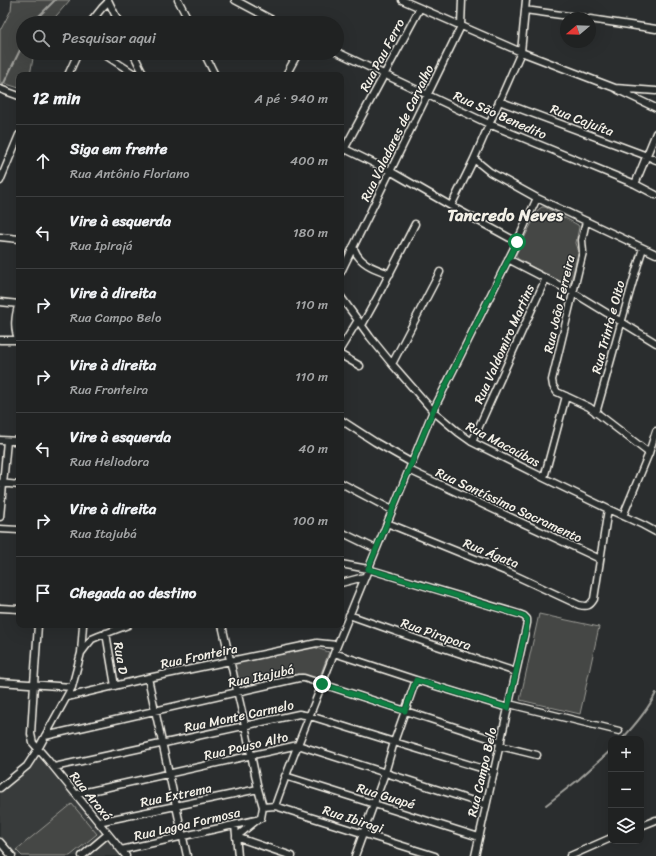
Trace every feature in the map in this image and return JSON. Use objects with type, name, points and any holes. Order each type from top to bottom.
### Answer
[{"type":"street","points":[[178,0],[186,16]]},
{"type":"street","points":[[235,0],[265,16]]},
{"type":"street","points":[[402,0],[411,2],[420,8],[521,52],[615,88],[656,108]]},
{"type":"street","name":"Rua Valadares de Carvalho","points":[[344,266],[461,26],[462,0]]},
{"type":"street","points":[[451,206],[474,159],[521,52],[526,0]]},
{"type":"street","points":[[96,16],[108,1],[116,16]]},
{"type":"street","name":"Rua Pau Ferro","points":[[344,146],[385,75],[420,8]]},
{"type":"street","points":[[525,10],[560,15]]},
{"type":"street","points":[[596,20],[656,29]]},
{"type":"street","name":"Rua São Benedito","points":[[344,55],[489,124],[635,184],[656,196]]},
{"type":"street","points":[[69,72],[75,60]]},
{"type":"street","points":[[113,60],[131,72]]},
{"type":"street","points":[[137,60],[143,72]]},
{"type":"street","points":[[208,60],[214,72]]},
{"type":"street","points":[[288,72],[294,60]]},
{"type":"street","points":[[615,88],[656,91]]},
{"type":"street","points":[[0,89],[16,95]]},
{"type":"street","name":"Rua Cajuíta","points":[[499,101],[656,160]]},
{"type":"street","points":[[635,184],[656,133]]},
{"type":"street","points":[[344,148],[390,171],[517,242]]},
{"type":"street","points":[[0,181],[16,149]]},
{"type":"street","points":[[474,159],[490,172],[537,198],[656,254]]},
{"type":"street","points":[[275,806],[285,776],[364,577],[433,411],[517,242],[537,198]]},
{"type":"street","name":"Rua João Ferreira","points":[[566,396],[557,392],[553,386],[552,380],[582,260],[582,240],[586,221]]},
{"type":"street","points":[[344,344],[360,322],[390,274],[415,224]]},
{"type":"street","points":[[0,237],[16,238]]},
{"type":"street","points":[[353,247],[358,256],[363,260],[370,265],[390,274]]},
{"type":"street","name":"Rua Trinta e Oito","points":[[596,413],[622,322],[630,287],[643,248]]},
{"type":"street","points":[[508,259],[574,292],[656,343]]},
{"type":"street","points":[[392,364],[440,272]]},
{"type":"street","name":"Rua Valdomiro Martins","points":[[472,442],[546,278]]},
{"type":"street","name":"Rua Macaúbas","points":[[344,301],[392,364],[433,411],[458,432],[472,442],[656,532]]},
{"type":"street","points":[[0,302],[16,304]]},
{"type":"street","points":[[16,318],[16,332]]},
{"type":"street","points":[[0,340],[16,340]]},
{"type":"street","points":[[344,357],[360,366]]},
{"type":"street","points":[[544,478],[566,396],[589,407],[649,453]]},
{"type":"street","points":[[344,422],[412,463]]},
{"type":"street","points":[[623,516],[656,432]]},
{"type":"street","points":[[0,517],[3,440],[16,442]]},
{"type":"street","name":"Rua Santíssimo Sacramento","points":[[409,470],[600,559]]},
{"type":"street","points":[[1,484],[16,485]]},
{"type":"street","points":[[344,485],[392,510]]},
{"type":"street","points":[[600,559],[608,509]]},
{"type":"street","name":"Rua Ágata","points":[[387,523],[510,573],[579,605],[585,606],[591,604],[594,599],[600,559]]},
{"type":"street","points":[[0,529],[16,530]]},
{"type":"street","points":[[344,533],[376,549]]},
{"type":"street","points":[[344,565],[368,569]]},
{"type":"street","name":"Rua Campo Belo","points":[[368,569],[519,614],[527,619],[475,856]]},
{"type":"street","points":[[344,582],[364,577]]},
{"type":"street","points":[[0,608],[16,609]]},
{"type":"street","name":"Rua Pirapora","points":[[350,615],[516,672]]},
{"type":"street","points":[[37,748],[32,743],[31,734],[38,628]]},
{"type":"street","points":[[0,788],[27,766],[67,697],[72,687],[81,653],[83,628]]},
{"type":"street","points":[[81,653],[92,639],[119,628]]},
{"type":"street","points":[[223,628],[263,807],[261,818],[236,837]]},
{"type":"street","name":"Rua D","points":[[106,633],[115,686]]},
{"type":"street","name":"Rua Fronteira","points":[[67,697],[148,678],[317,643],[337,645]]},
{"type":"street","points":[[334,653],[416,680],[508,706],[619,731]]},
{"type":"street","points":[[148,678],[187,856]]},
{"type":"street","name":"Rua Itajubá","points":[[45,736],[304,678],[537,755]]},
{"type":"street","points":[[355,856],[416,680]]},
{"type":"street","points":[[0,682],[72,687]]},
{"type":"street","name":"Rua Monte Carmelo","points":[[54,768],[298,714],[310,716],[494,772]]},
{"type":"street","name":"Rua Pouso Alto","points":[[76,794],[298,745],[486,805]]},
{"type":"street","name":"Rua Araxá","points":[[37,748],[126,856]]},
{"type":"street","name":"Rua Guapé","points":[[285,776],[479,837]]},
{"type":"street","name":"Rua Extrema","points":[[98,822],[258,789]]},
{"type":"street","name":"Rua Ibiragi","points":[[263,807],[275,806],[435,856]]},
{"type":"street","name":"Rua Lagoa Formosa","points":[[121,850],[257,820]]},
{"type":"street","points":[[644,825],[656,820]]},
{"type":"street","points":[[235,825],[238,856]]},
{"type":"street","points":[[82,856],[108,834]]},
{"type":"street","points":[[236,837],[292,856]]},
{"type":"street","points":[[570,856],[608,839]]},
{"type":"street","points":[[1,846],[12,856]]},
{"type":"shaded area","points":[[12,0],[70,0],[56,16],[16,16],[16,60],[33,60],[31,72],[16,72],[16,87],[0,82],[0,29],[11,10]]},
{"type":"shaded area","points":[[545,207],[578,225],[579,227],[576,243],[578,253],[570,285],[566,285],[518,259],[516,256],[539,209]]},
{"type":"shaded area","points":[[539,614],[599,627],[580,714],[520,700]]},
{"type":"shaded area","points":[[313,647],[329,652],[319,679],[302,674],[239,688],[234,663]]},
{"type":"shaded area","points":[[45,753],[128,856],[16,856],[0,837],[0,787]]},
{"type":"shaded area","points":[[72,804],[97,834],[70,856],[22,856],[16,850]]},
{"type":"waterway","points":[[39,16],[55,0]]},
{"type":"waterway","points":[[3,85],[16,58]]},
{"type":"waterway","points":[[625,736],[641,717],[656,693]]},
{"type":"waterway","points":[[546,805],[578,780],[608,753]]},
{"type":"district","name":"Tancredo Neves","points":[[505,215]]},
{"type":"route","points":[[322,684],[405,711],[416,680],[508,708],[527,623],[527,619],[524,616],[368,569],[433,411],[517,242]]}]
